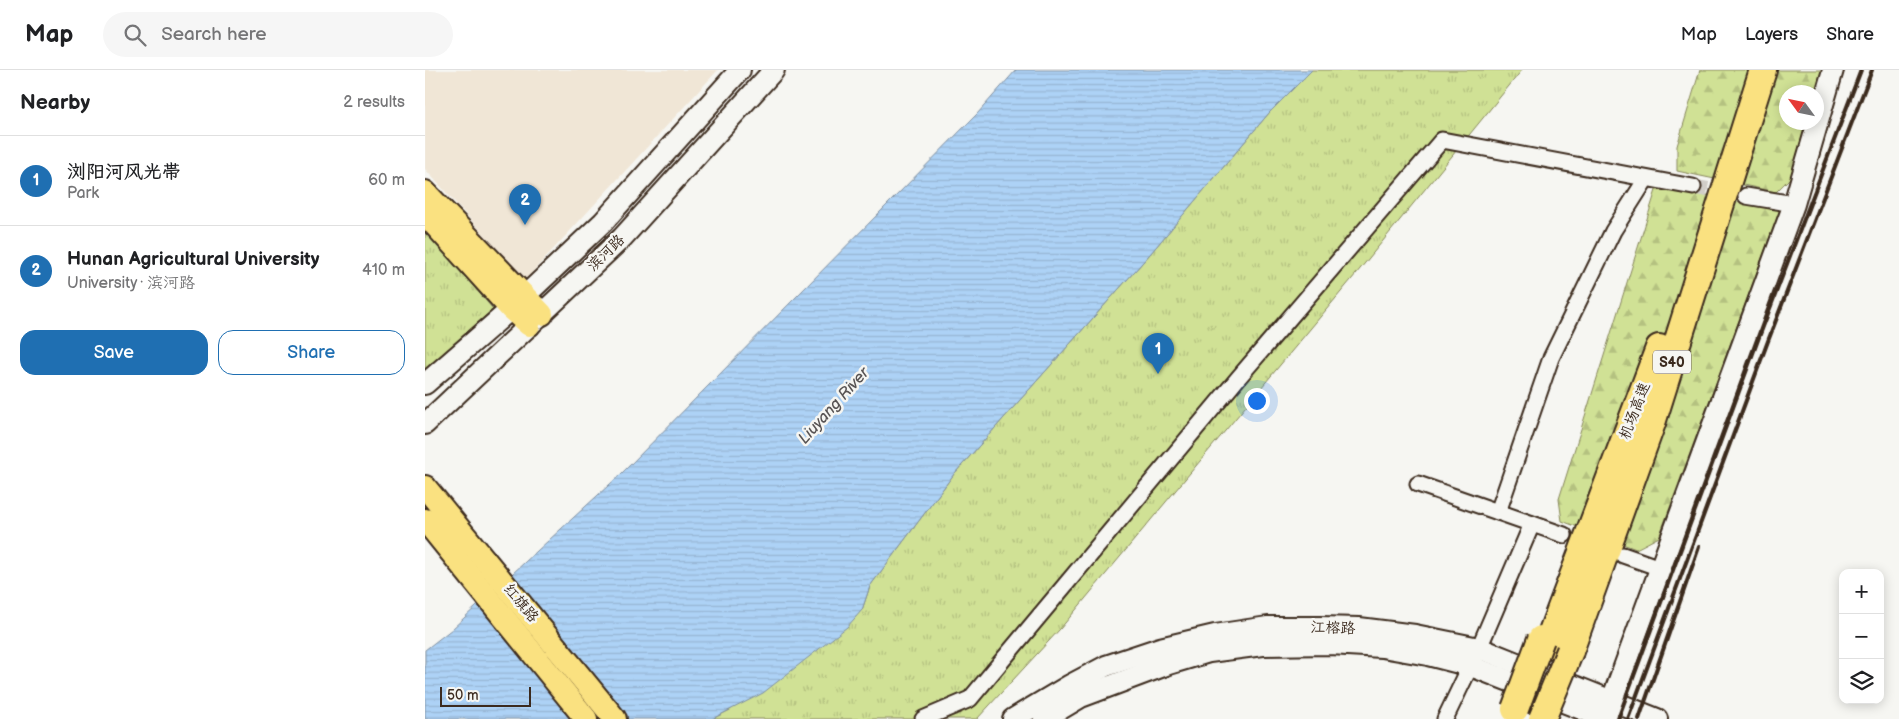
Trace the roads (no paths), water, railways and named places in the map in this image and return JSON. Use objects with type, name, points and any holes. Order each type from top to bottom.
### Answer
[{"type":"highway","name":"机场高速","points":[[1560,647],[1630,424],[1657,352],[1745,70]]},
{"type":"highway","name":"机场高速","points":[[1526,716],[1600,568],[1653,424],[1763,70]]},
{"type":"highway","points":[[1556,719],[1560,647]]},
{"type":"main road","name":"滨河路","points":[[425,384],[518,303],[603,222],[740,70]]},
{"type":"main road","name":"滨河路","points":[[425,424],[622,238],[774,70]]},
{"type":"main road","points":[[1607,714],[1794,204],[1833,70]]},
{"type":"main road","points":[[425,192],[518,303]]},
{"type":"main road","points":[[425,214],[535,319]]},
{"type":"main road","name":"红旗路","points":[[425,487],[615,719]]},
{"type":"main road","name":"红旗路","points":[[425,520],[586,719]]},
{"type":"main road","name":"江榕路","points":[[1013,719],[1106,666],[1160,648],[1268,627],[1359,628],[1415,635],[1479,648],[1607,714]]},
{"type":"main road","name":"江榕路","points":[[1044,719],[1081,697],[1169,664],[1209,652],[1263,645],[1330,644],[1382,647],[1428,655],[1471,666],[1607,714],[1657,719]]},
{"type":"street","points":[[923,719],[970,699],[1239,377],[1442,140],[1693,186]]},
{"type":"street","points":[[1498,512],[1551,358],[1613,231],[1647,179]]},
{"type":"street","points":[[1746,196],[1794,204]]},
{"type":"street","points":[[1418,484],[1565,535]]},
{"type":"street","points":[[1445,719],[1471,666],[1532,524]]},
{"type":"street","points":[[1623,555],[1660,568]]},
{"type":"water","name":"Liuyang River","points":[[1016,70],[1312,70],[1269,113],[1150,254],[954,474],[870,586],[862,610],[847,627],[763,693],[712,719],[425,719],[425,650],[452,629],[621,474],[977,114]]},
{"type":"tunnel","points":[[1693,187],[1746,196]]},
{"type":"railway","points":[[1618,719],[1759,337],[1861,70]]},
{"type":"railway","points":[[1628,719],[1768,341],[1872,70]]},
{"type":"railway","points":[[1639,719],[1699,547]]},
{"type":"place","name":"Hunan Agricultural University","points":[[525,225]]},
{"type":"place","name":"浏阳河风光带","points":[[1158,374]]}]
